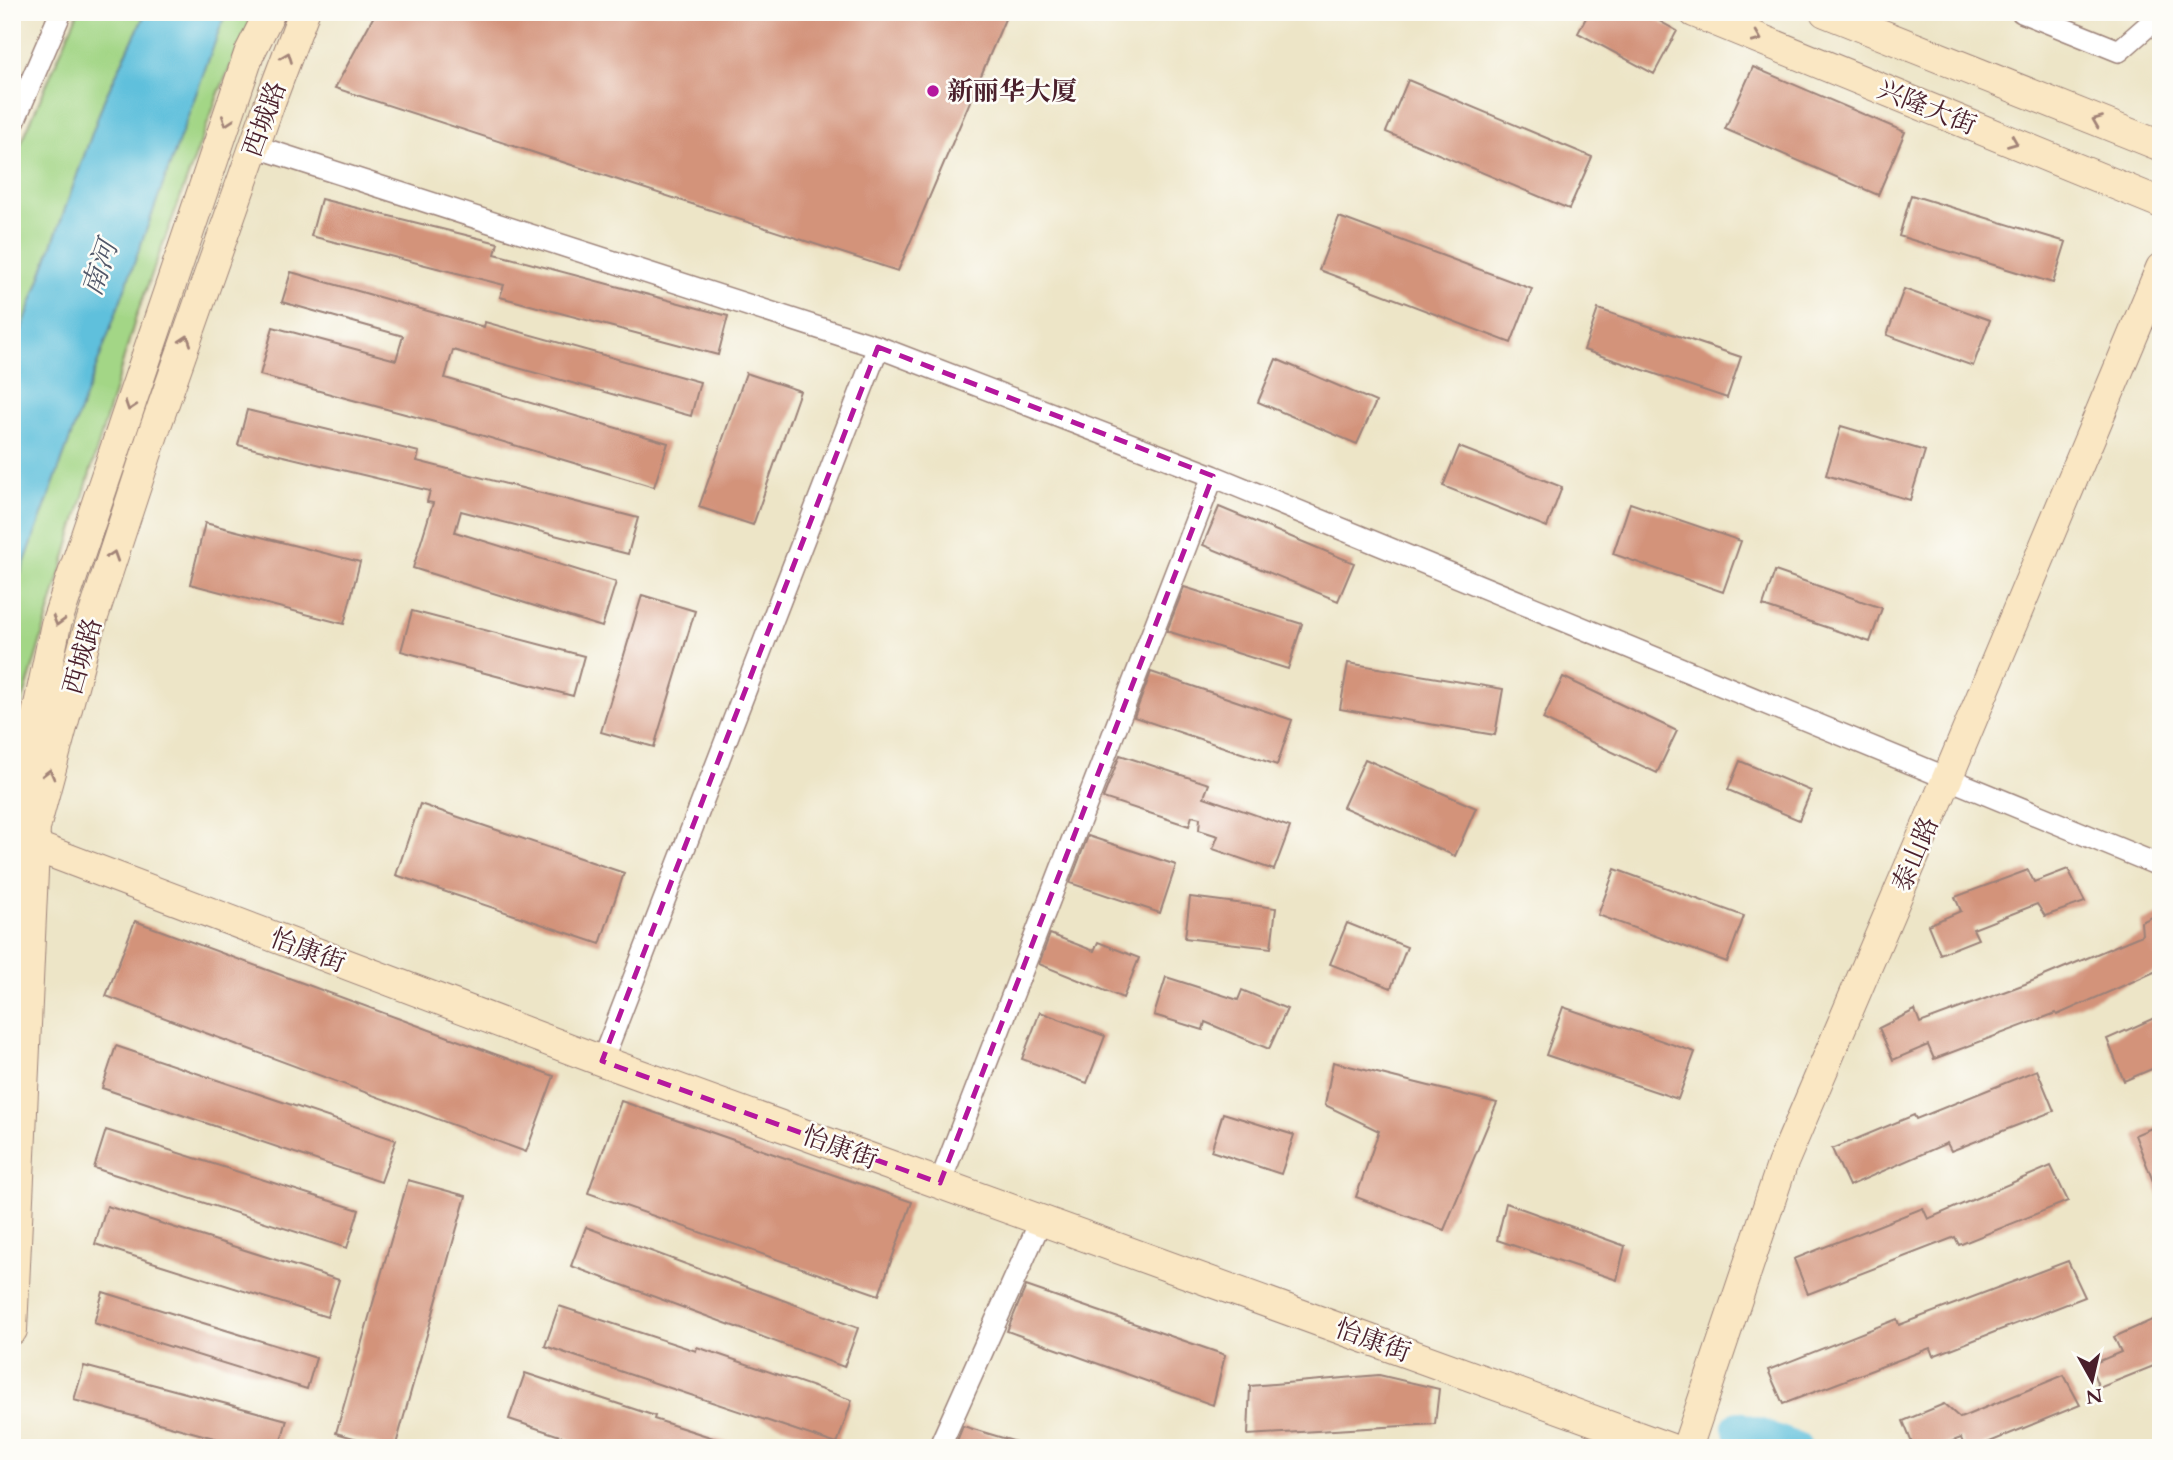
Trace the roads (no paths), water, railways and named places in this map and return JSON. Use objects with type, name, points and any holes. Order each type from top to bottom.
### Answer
[{"type":"main road","name":"西城路","points":[[12,1330],[20,836],[56,624],[249,54],[270,12]]},
{"type":"main road","name":"西城路","points":[[20,836],[153,434],[304,12]]},
{"type":"main road","name":"兴隆大街","points":[[1694,12],[2161,203]]},
{"type":"main road","name":"兴隆大街","points":[[1825,12],[2161,146]]},
{"type":"main road","name":"泰山路","points":[[1687,1448],[1782,1165],[2161,268]]},
{"type":"main road","name":"怡康街","points":[[20,836],[602,1061],[1669,1448]]},
{"type":"street","points":[[12,126],[61,12]]},
{"type":"street","points":[[2022,12],[2119,51],[2152,22],[2155,12]]},
{"type":"street","points":[[254,146],[878,347],[1213,476],[2161,866]]},
{"type":"street","points":[[602,1061],[878,347]]},
{"type":"street","points":[[940,1183],[1213,476]]},
{"type":"street","points":[[939,1448],[1041,1220]]},
{"type":"water","name":"南河","points":[[146,12],[226,12],[18,581],[12,611],[12,357],[104,100]]},
{"type":"waterway","points":[[1738,1427],[1796,1448]]},
{"type":"place","name":"新丽华大厦","points":[[933,91]]}]
